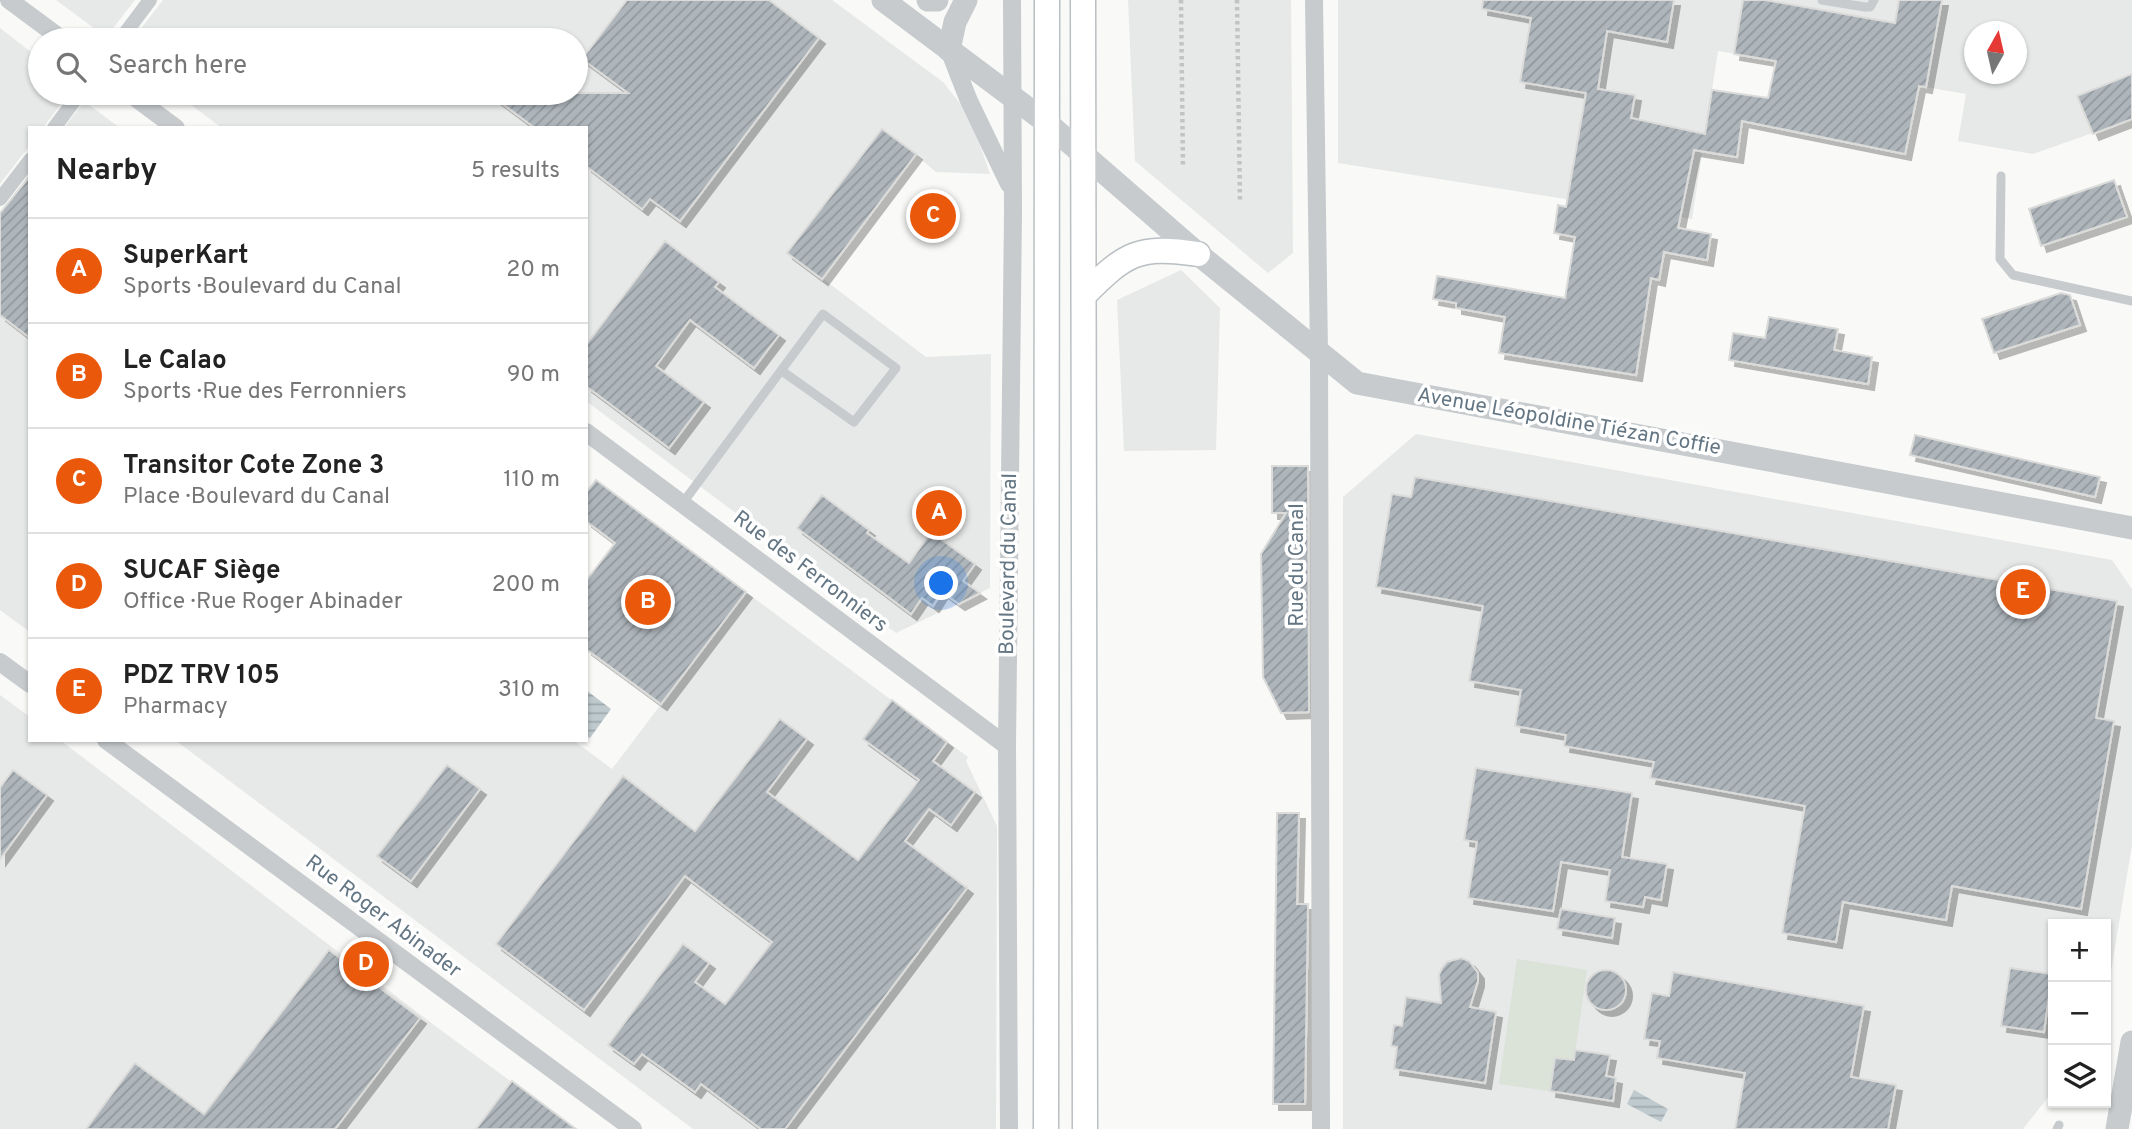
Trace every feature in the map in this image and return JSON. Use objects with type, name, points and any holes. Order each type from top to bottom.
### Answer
[{"type":"main road","name":"Boulevard du Canal","points":[[1045,1129],[1048,0]]},
{"type":"main road","points":[[1083,0],[1085,1129]]},
{"type":"main road","points":[[1084,295],[1111,267],[1136,254],[1162,249],[1198,254]]},
{"type":"street","points":[[9,0],[47,28]]},
{"type":"street","points":[[129,28],[150,0]]},
{"type":"street","name":"Avenue Léopoldine Tiézan Coffie","points":[[883,0],[1046,122],[1198,254],[1357,383],[2132,528]]},
{"type":"street","points":[[928,0],[937,0]]},
{"type":"street","points":[[966,0],[954,22],[949,50],[969,101],[1013,194]]},
{"type":"street","name":"Boulevard du Canal","points":[[1009,1129],[1007,747],[1013,194],[1012,0]]},
{"type":"street","name":"Rue du Canal","points":[[1314,0],[1319,352],[1321,1129]]},
{"type":"street","points":[[55,126],[71,105]]},
{"type":"street","points":[[145,105],[173,126]]},
{"type":"street","points":[[0,199],[28,163]]},
{"type":"street","name":"Rue des Ferronniers","points":[[588,434],[1007,747]]},
{"type":"street","points":[[0,662],[28,683]]},
{"type":"street","name":"Rue Roger Abinader","points":[[109,742],[633,1129]]},
{"type":"street","points":[[2117,1129],[2132,1042]]},
{"type":"lane","points":[[1822,0],[1870,7],[1874,0]]},
{"type":"lane","points":[[2001,176],[2000,259],[2013,275],[2132,301]]},
{"type":"lane","points":[[682,504],[823,314],[896,368],[854,422],[782,371]]},
{"type":"path","points":[[1181,0],[1183,168]]},
{"type":"path","points":[[1237,0],[1240,202]]},
{"type":"shaded area","points":[[56,0],[135,0],[113,28],[94,28]]},
{"type":"shaded area","points":[[163,0],[832,0],[943,82],[959,102],[980,145],[990,174],[936,172],[916,155],[822,278],[926,357],[991,354],[990,588],[896,633],[588,402],[588,126],[219,126],[191,105],[588,105],[588,28],[141,28]]},
{"type":"shaded area","points":[[1128,0],[1291,0],[1293,253],[1268,273],[1135,161]]},
{"type":"shaded area","points":[[1338,0],[2132,0],[2132,119],[2033,154],[1958,141],[1966,94],[1718,51],[1692,219],[1338,163]]},
{"type":"shaded area","points":[[0,28],[28,50],[28,105],[60,105],[44,126],[28,126],[28,148],[0,184]]},
{"type":"shaded area","points":[[81,105],[90,105],[117,126],[66,126]]},
{"type":"shaded area","points":[[28,176],[28,631],[0,610],[0,213]]},
{"type":"shaded area","points":[[1181,270],[1220,308],[1216,450],[1124,451],[1117,300]]},
{"type":"shaded area","points":[[1416,434],[2112,560],[2132,589],[2132,845],[2111,971],[2111,919],[2048,919],[2048,1097],[2023,1129],[1343,1129],[1343,497]]},
{"type":"shaded area","points":[[746,592],[968,757],[966,761],[997,826],[996,1129],[693,1129],[178,742],[576,742],[612,769]]},
{"type":"shaded area","points":[[588,692],[611,709],[590,738],[588,737]]},
{"type":"shaded area","points":[[0,695],[28,716],[28,742],[63,742],[442,1031],[576,1129],[0,1129]]},
{"type":"shaded area","points":[[1517,959],[1587,970],[1574,1060],[1555,1058],[1550,1091],[1499,1084]]},
{"type":"shaded area","points":[[1634,1090],[1668,1109],[1661,1122],[1627,1104]]},
{"type":"building","points":[[627,0],[769,0],[819,38],[680,221],[650,199],[642,209],[588,168],[588,126],[532,126],[504,105],[588,105],[588,93],[628,93],[588,63],[588,51]]},
{"type":"building","points":[[1483,0],[1674,0],[1667,42],[1607,31],[1598,89],[1635,95],[1631,118],[1705,134],[1712,90],[1768,98],[1776,61],[1734,54],[1743,0],[1765,0],[1895,23],[1899,0],[1942,0],[1926,87],[1919,86],[1905,154],[1742,121],[1737,157],[1694,150],[1678,228],[1711,234],[1707,260],[1664,252],[1659,280],[1651,278],[1636,375],[1499,353],[1505,317],[1456,308],[1456,303],[1433,299],[1437,276],[1565,298],[1575,237],[1554,233],[1558,205],[1566,207],[1586,93],[1520,82],[1531,18],[1482,9]]},
{"type":"building","points":[[2132,74],[2132,119],[2093,134],[2077,96]]},
{"type":"building","points":[[882,129],[916,154],[822,279],[787,253]]},
{"type":"building","points":[[28,178],[28,336],[0,315],[0,213]]},
{"type":"building","points":[[2114,180],[2127,217],[2041,246],[2029,209]]},
{"type":"building","points":[[665,241],[719,282],[715,287],[779,335],[754,368],[690,320],[656,366],[704,402],[669,448],[588,387],[588,342]]},
{"type":"building","points":[[2061,293],[2070,295],[2080,325],[1994,353],[1982,319]]},
{"type":"building","points":[[1769,317],[1838,329],[1834,350],[1872,357],[1868,384],[1729,360],[1733,333],[1765,338]]},
{"type":"building","points":[[1915,435],[2100,477],[2095,497],[1910,455]]},
{"type":"building","points":[[1272,466],[1308,466],[1309,712],[1281,713],[1263,677],[1261,554],[1286,513],[1272,513]]},
{"type":"building","points":[[1415,477],[2117,601],[2096,718],[2114,721],[2081,909],[1952,886],[1946,920],[1843,902],[1836,942],[1782,933],[1805,806],[1650,778],[1654,762],[1564,746],[1566,735],[1515,726],[1521,690],[1469,681],[1483,606],[1376,587],[1392,494],[1411,497]]},
{"type":"building","points":[[596,480],[746,592],[661,704],[588,650],[588,578],[615,543],[588,523],[588,490]]},
{"type":"building","points":[[822,495],[869,530],[867,533],[909,563],[931,532],[975,564],[963,581],[980,593],[959,604],[942,592],[933,606],[922,598],[911,614],[797,528]]},
{"type":"building","points":[[892,700],[947,742],[933,761],[975,792],[951,825],[929,809],[905,841],[967,888],[785,1129],[761,1129],[701,1084],[695,1092],[642,1054],[634,1064],[608,1045],[683,944],[709,963],[695,982],[725,1004],[772,942],[685,876],[584,1010],[496,944],[623,776],[695,831],[780,719],[807,739],[767,792],[858,860],[919,780],[863,739]]},
{"type":"building","points":[[447,765],[480,789],[411,881],[377,856]]},
{"type":"building","points":[[1476,768],[1632,793],[1622,857],[1667,864],[1661,900],[1645,897],[1643,907],[1605,901],[1610,870],[1561,862],[1553,911],[1468,898],[1477,842],[1464,840]]},
{"type":"building","points":[[13,770],[47,795],[0,859],[0,788]]},
{"type":"building","points":[[1277,813],[1299,813],[1297,904],[1308,904],[1305,1104],[1273,1104]]},
{"type":"building","points":[[1561,909],[1615,918],[1612,938],[1557,929]]},
{"type":"building","points":[[329,950],[420,1018],[335,1129],[86,1129],[135,1063],[204,1114]]},
{"type":"building","points":[[1461,958],[1469,961],[1478,973],[1470,1007],[1496,1012],[1485,1083],[1394,1069],[1397,1047],[1391,1046],[1394,1025],[1402,1026],[1406,997],[1441,1003],[1439,975],[1442,968],[1447,962]]},
{"type":"building","points":[[2010,968],[2048,973],[2044,1032],[2001,1026]]},
{"type":"building","points":[[1606,970],[1614,971],[1620,976],[1625,982],[1625,998],[1620,1004],[1614,1009],[1606,1010],[1598,1009],[1592,1004],[1587,998],[1586,990],[1587,982],[1592,976],[1598,971]]},
{"type":"building","points":[[1673,972],[1864,1006],[1851,1077],[1896,1085],[1888,1129],[1735,1129],[1745,1073],[1657,1058],[1660,1041],[1644,1039],[1652,993],[1669,996]]},
{"type":"building","points":[[1575,1050],[1610,1055],[1606,1076],[1616,1078],[1613,1101],[1550,1091],[1555,1058],[1574,1060]]},
{"type":"building","points":[[512,1081],[576,1129],[476,1129]]},
{"type":"place","name":"Transitor Cote Zone 3","points":[[933,216]]},
{"type":"place","name":"SuperKart","points":[[939,513]]},
{"type":"place","name":"PDZ TRV 105","points":[[2023,592]]},
{"type":"place","name":"Le Calao","points":[[648,602]]},
{"type":"place","name":"SUCAF Siège","points":[[366,964]]}]
